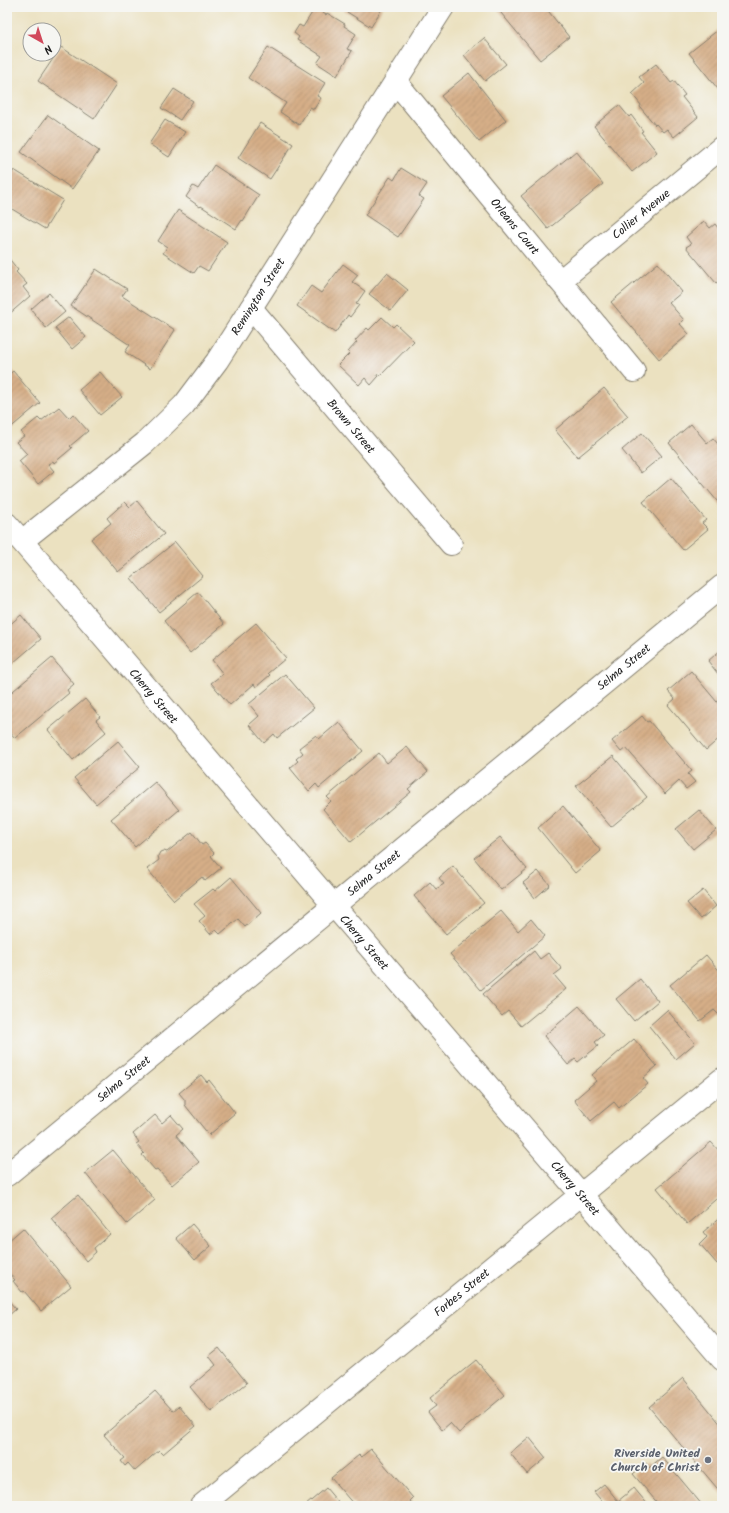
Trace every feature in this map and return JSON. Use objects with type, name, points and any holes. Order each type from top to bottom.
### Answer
[{"type":"street","name":"Remington Street","points":[[22,541],[145,443],[184,405],[217,361],[443,7]]},
{"type":"street","name":"Orleans Court","points":[[396,82],[634,371]]},
{"type":"street","name":"Collier Avenue","points":[[560,281],[722,147]]},
{"type":"street","name":"Brown Street","points":[[251,308],[450,544]]},
{"type":"street","name":"Cherry Street","points":[[7,524],[722,1359]]},
{"type":"street","name":"Selma Street","points":[[7,1176],[722,586]]},
{"type":"street","name":"Forbes Street","points":[[201,1506],[722,1079]]},
{"type":"building","points":[[339,7],[383,7],[371,27]]},
{"type":"building","points":[[496,7],[545,7],[569,37],[540,60]]},
{"type":"building","points":[[315,8],[326,15],[327,13],[345,24],[344,26],[356,34],[347,49],[352,51],[337,76],[317,63],[322,56],[297,40],[299,37],[294,33],[299,25],[303,27]]},
{"type":"building","points":[[719,29],[722,33],[722,94],[689,53]]},
{"type":"building","points":[[484,38],[506,64],[485,81],[464,55]]},
{"type":"building","points":[[268,47],[325,83],[317,96],[321,98],[314,109],[310,107],[299,125],[280,112],[286,103],[248,78]]},
{"type":"building","points":[[62,48],[117,84],[94,119],[38,81],[51,62],[62,62]]},
{"type":"building","points":[[656,64],[671,83],[674,81],[685,95],[682,97],[698,117],[674,137],[667,129],[663,132],[656,124],[655,125],[640,107],[641,105],[632,94],[644,83],[639,77]]},
{"type":"building","points":[[469,73],[506,120],[479,142],[441,96]]},
{"type":"building","points":[[174,89],[193,101],[180,120],[161,108]]},
{"type":"building","points":[[619,105],[629,117],[631,115],[643,131],[641,132],[657,152],[632,172],[594,126]]},
{"type":"building","points":[[48,115],[99,151],[72,189],[21,152]]},
{"type":"building","points":[[165,120],[185,132],[169,157],[149,144]]},
{"type":"building","points":[[260,123],[293,144],[270,179],[238,158]]},
{"type":"building","points":[[576,151],[603,184],[548,229],[521,196]]},
{"type":"building","points":[[214,165],[259,195],[243,221],[242,220],[236,229],[186,197],[193,186],[198,189]]},
{"type":"building","points":[[401,168],[427,184],[419,196],[424,199],[398,237],[365,215],[390,177],[394,180]]},
{"type":"building","points":[[14,170],[63,200],[45,229],[7,206],[7,181]]},
{"type":"building","points":[[178,210],[227,242],[208,271],[199,266],[194,273],[163,253],[167,247],[158,241]]},
{"type":"building","points":[[704,221],[710,228],[715,224],[722,233],[722,279],[716,283],[686,247],[691,244],[686,237]]},
{"type":"building","points":[[7,256],[18,270],[16,272],[27,284],[23,287],[30,296],[7,316]]},
{"type":"building","points":[[658,263],[682,292],[669,303],[684,320],[680,324],[689,334],[659,359],[611,302]]},
{"type":"building","points":[[343,264],[358,275],[352,282],[365,291],[356,304],[359,305],[350,317],[348,315],[335,333],[297,306],[311,286],[321,293]]},
{"type":"building","points":[[96,269],[127,289],[122,296],[175,330],[150,369],[125,352],[130,345],[71,306]]},
{"type":"building","points":[[387,273],[408,290],[391,311],[369,294]]},
{"type":"building","points":[[49,293],[65,312],[46,328],[31,309]]},
{"type":"building","points":[[69,317],[86,337],[72,349],[55,328]]},
{"type":"building","points":[[382,317],[393,327],[396,324],[414,341],[380,376],[378,374],[378,377],[371,385],[365,378],[359,385],[338,365],[350,353],[348,352],[357,342],[355,341],[367,328],[369,330]]},
{"type":"building","points":[[13,371],[40,403],[8,430],[7,376]]},
{"type":"building","points":[[100,372],[122,397],[100,415],[79,390]]},
{"type":"building","points":[[604,388],[628,416],[578,457],[555,430]]},
{"type":"building","points":[[59,407],[69,418],[73,414],[88,431],[70,446],[72,448],[54,463],[53,461],[48,464],[54,471],[38,484],[19,461],[27,454],[16,442],[24,436],[21,432],[38,418],[41,421]]},
{"type":"building","points":[[691,424],[707,443],[713,438],[722,449],[722,507],[669,443]]},
{"type":"building","points":[[642,433],[662,456],[641,473],[622,450]]},
{"type":"building","points":[[671,478],[706,520],[702,523],[708,529],[683,550],[643,502]]},
{"type":"building","points":[[137,501],[164,534],[118,572],[91,539],[111,523],[107,518],[125,502],[130,507]]},
{"type":"building","points":[[175,542],[203,576],[159,612],[131,578]]},
{"type":"building","points":[[198,592],[224,624],[190,653],[164,621]]},
{"type":"building","points":[[21,615],[41,639],[7,668],[7,627]]},
{"type":"building","points":[[256,623],[286,658],[268,673],[270,675],[256,687],[254,684],[230,705],[211,683],[223,674],[212,660]]},
{"type":"building","points":[[722,649],[722,679],[708,661]]},
{"type":"building","points":[[52,658],[74,684],[67,690],[69,693],[15,738],[7,729],[7,719],[10,716],[7,713],[7,696]]},
{"type":"building","points":[[691,671],[722,708],[722,736],[706,750],[668,705],[675,699],[668,691]]},
{"type":"building","points":[[285,674],[314,708],[277,738],[274,734],[264,743],[249,725],[259,716],[249,704]]},
{"type":"building","points":[[85,699],[100,717],[96,720],[106,732],[73,760],[48,730]]},
{"type":"building","points":[[642,716],[647,722],[649,721],[692,771],[688,774],[695,782],[686,789],[679,781],[665,794],[626,748],[621,752],[612,741]]},
{"type":"building","points":[[339,722],[363,751],[319,788],[316,784],[309,791],[290,768],[298,761],[296,759],[303,753],[299,748],[316,735],[319,739]]},
{"type":"building","points":[[118,741],[140,767],[96,804],[74,778]]},
{"type":"building","points":[[407,747],[428,772],[408,789],[411,792],[351,842],[323,809],[331,801],[327,797],[379,753],[387,763]]},
{"type":"building","points":[[613,756],[647,797],[611,827],[576,786]]},
{"type":"building","points":[[155,782],[179,810],[135,847],[111,819]]},
{"type":"building","points":[[563,806],[601,851],[575,873],[538,828]]},
{"type":"building","points":[[699,810],[716,830],[693,849],[676,829]]},
{"type":"building","points":[[192,832],[202,845],[205,843],[214,853],[211,856],[221,868],[205,881],[202,877],[174,900],[147,869],[159,860],[158,856],[160,852],[167,852]]},
{"type":"building","points":[[500,837],[527,869],[501,890],[474,858]]},
{"type":"building","points":[[453,866],[484,903],[446,934],[414,896],[430,882],[436,889],[444,884],[439,878]]},
{"type":"building","points":[[538,871],[550,885],[535,898],[523,883]]},
{"type":"building","points":[[231,877],[261,913],[245,927],[238,919],[220,934],[216,930],[210,934],[199,921],[205,916],[194,904],[213,889],[215,891]]},
{"type":"building","points":[[703,890],[716,906],[701,919],[687,903]]},
{"type":"building","points":[[501,911],[518,931],[531,919],[545,936],[481,990],[450,954]]},
{"type":"building","points":[[534,951],[540,959],[548,953],[562,969],[554,975],[566,989],[521,1026],[508,1011],[502,1016],[483,994]]},
{"type":"building","points":[[706,955],[722,974],[722,1013],[719,1015],[714,1010],[700,1021],[670,985]]},
{"type":"building","points":[[640,979],[658,1001],[634,1021],[616,999]]},
{"type":"building","points":[[579,1006],[604,1035],[595,1042],[598,1046],[578,1062],[575,1059],[568,1065],[544,1036]]},
{"type":"building","points":[[667,1010],[695,1043],[676,1059],[649,1026]]},
{"type":"building","points":[[634,1039],[657,1066],[643,1078],[648,1084],[619,1108],[614,1102],[591,1121],[574,1100],[596,1081],[592,1075]]},
{"type":"building","points":[[201,1075],[207,1082],[209,1080],[235,1113],[209,1135],[185,1105],[185,1100],[179,1093]]},
{"type":"building","points":[[155,1115],[162,1123],[171,1115],[183,1129],[176,1135],[199,1162],[172,1185],[157,1169],[155,1170],[142,1155],[144,1153],[136,1144],[139,1142],[133,1134]]},
{"type":"building","points":[[711,1142],[722,1154],[722,1194],[687,1224],[657,1188]]},
{"type":"building","points":[[113,1150],[155,1200],[127,1224],[85,1173]]},
{"type":"building","points":[[78,1195],[110,1234],[94,1248],[96,1252],[86,1261],[51,1218]]},
{"type":"building","points":[[722,1216],[722,1260],[717,1264],[700,1244],[707,1237],[703,1232]]},
{"type":"building","points":[[192,1224],[211,1246],[195,1260],[176,1238]]},
{"type":"building","points":[[23,1228],[71,1286],[41,1311],[24,1291],[22,1292],[13,1281],[15,1280],[7,1271],[7,1242]]},
{"type":"building","points":[[7,1299],[16,1309],[7,1317]]},
{"type":"building","points":[[219,1348],[247,1383],[211,1412],[190,1387],[216,1365],[209,1356]]},
{"type":"building","points":[[476,1360],[505,1395],[459,1433],[450,1423],[442,1430],[428,1412],[436,1406],[430,1398]]},
{"type":"building","name":"Riverside United Church of Christ","points":[[683,1378],[722,1426],[722,1494],[649,1407]]},
{"type":"building","points":[[155,1391],[173,1411],[179,1406],[196,1426],[163,1454],[159,1450],[135,1471],[128,1463],[125,1466],[121,1461],[125,1458],[104,1435]]},
{"type":"building","points":[[529,1437],[546,1458],[527,1474],[510,1453]]},
{"type":"building","points":[[371,1449],[413,1498],[410,1501],[414,1506],[355,1506],[331,1478],[359,1455],[361,1457]]},
{"type":"building","points":[[662,1457],[703,1506],[660,1506],[633,1474],[646,1463],[649,1468]]},
{"type":"building","points":[[604,1484],[618,1501],[634,1488],[649,1506],[606,1506],[594,1492]]},
{"type":"building","points":[[326,1488],[341,1506],[305,1506]]},
{"type":"place","name":"Riverside United Church of Christ","points":[[708,1460]]}]
